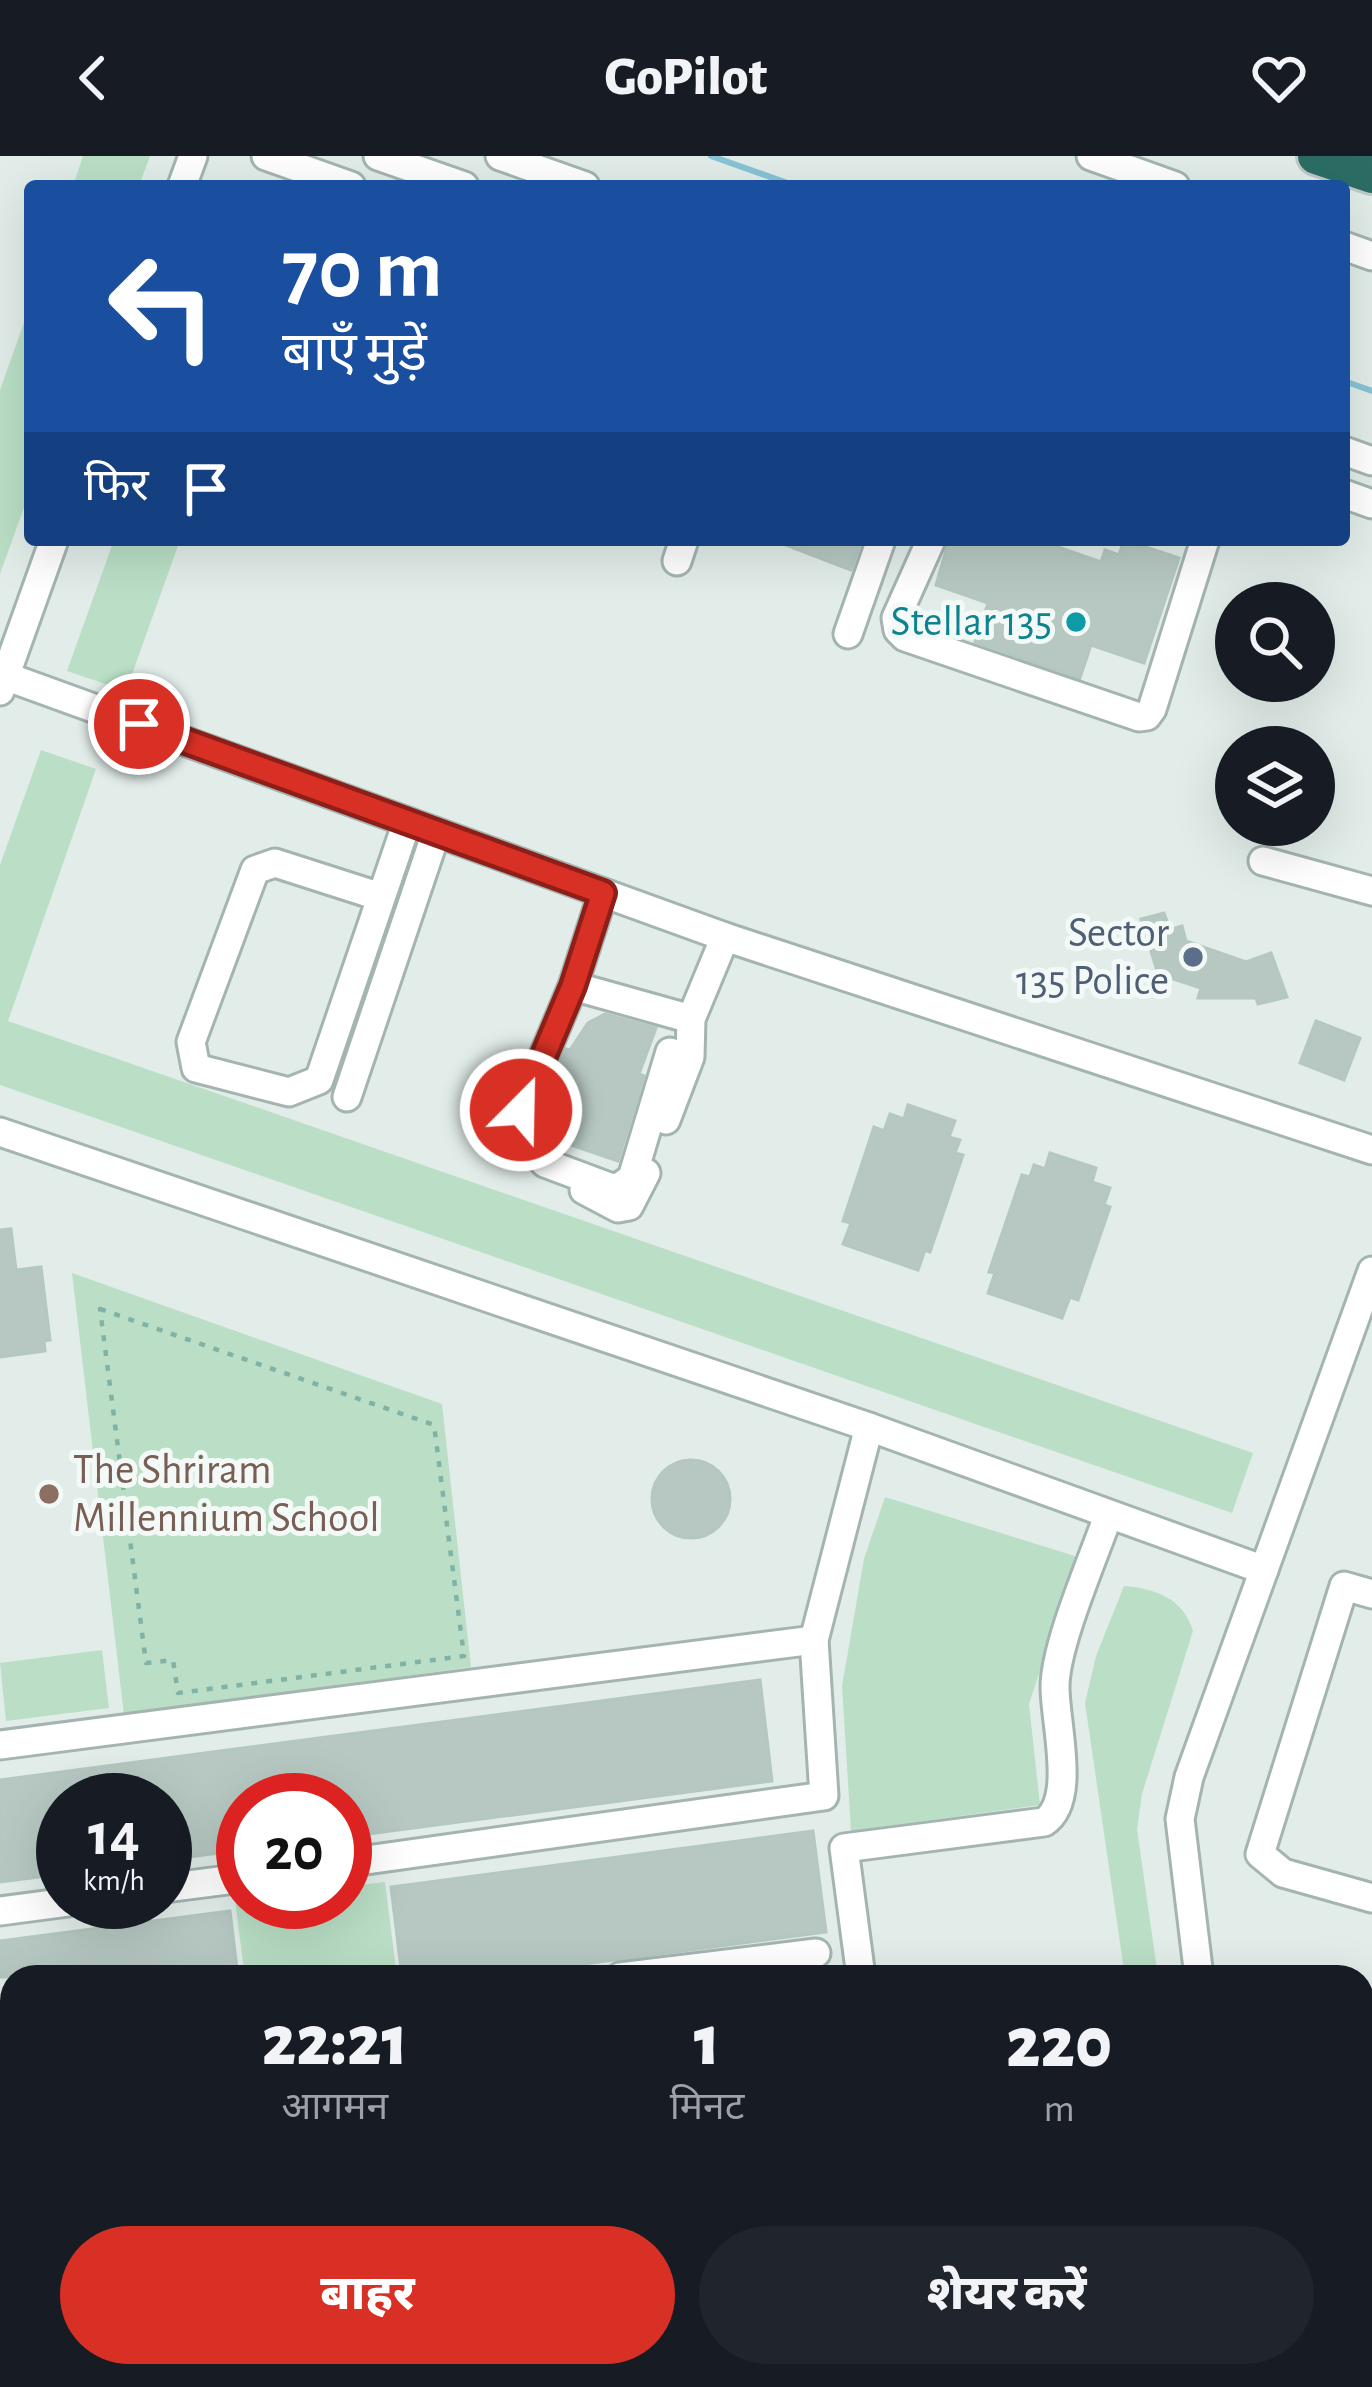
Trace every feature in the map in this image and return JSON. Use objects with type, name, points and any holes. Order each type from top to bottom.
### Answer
[{"type":"highway","points":[[1316,156],[1372,176]]},
{"type":"street","points":[[266,156],[334,180]]},
{"type":"street","points":[[378,156],[447,180]]},
{"type":"street","points":[[500,156],[568,180]]},
{"type":"street","points":[[1091,156],[1158,180]]},
{"type":"street","points":[[52,546],[3,683],[725,937],[1372,1150]]},
{"type":"street","points":[[848,634],[879,546]]},
{"type":"street","points":[[928,546],[896,618],[905,638],[1139,717],[1152,709],[1203,546]]},
{"type":"street","points":[[381,897],[275,863],[255,870],[191,1042],[196,1069],[289,1092],[319,1081],[407,822]]},
{"type":"street","points":[[347,1096],[436,832]]},
{"type":"street","points":[[1263,861],[1372,891]]},
{"type":"street","points":[[603,893],[573,986],[518,1123],[521,1136],[544,1162],[618,1188],[632,1178],[670,1052]]},
{"type":"street","points":[[573,1172],[586,1195],[618,1208],[636,1198],[690,1058],[691,1019],[725,937]]},
{"type":"street","points":[[573,986],[691,1019]]},
{"type":"street","points":[[0,1132],[869,1427],[1264,1570]]},
{"type":"street","points":[[1198,1965],[1180,1819],[1190,1778],[1372,1271]]},
{"type":"street","points":[[372,1859],[824,1796],[814,1640],[869,1427]]},
{"type":"street","points":[[859,1965],[844,1848],[1044,1822],[1056,1814],[1062,1794],[1055,1671],[1108,1516]]},
{"type":"street","points":[[1372,1594],[1344,1586],[1260,1854],[1282,1873],[1372,1898]]},
{"type":"street","points":[[0,1745],[814,1640]]},
{"type":"street","points":[[0,1912],[36,1907]]},
{"type":"street","points":[[714,1965],[816,1952]]},
{"type":"path","points":[[100,1309],[434,1425],[464,1656],[178,1693],[173,1660],[146,1663],[100,1309]]},
{"type":"green space","points":[[83,156],[150,156],[141,180],[75,180]]},
{"type":"green space","points":[[24,323],[24,508],[0,574],[0,390]]},
{"type":"green space","points":[[112,546],[178,546],[126,691],[67,671]]},
{"type":"green space","points":[[41,750],[96,769],[8,1021],[1253,1453],[1232,1513],[0,1085],[0,865]]},
{"type":"green space","points":[[72,1273],[442,1404],[471,1667],[124,1715]]},
{"type":"green space","points":[[885,1497],[1078,1557],[1029,1704],[1040,1805],[851,1831],[842,1686],[864,1559]]},
{"type":"green space","points":[[1124,1586],[1167,1597],[1183,1611],[1193,1631],[1142,1794],[1137,1829],[1156,1965],[1123,1965],[1085,1703],[1096,1656]]},
{"type":"green space","points":[[102,1650],[109,1708],[6,1721],[0,1663]]},
{"type":"green space","points":[[385,1882],[395,1965],[243,1965],[239,1929],[372,1929],[372,1884]]},
{"type":"building","points":[[789,546],[860,546],[851,570]]},
{"type":"building","name":"Stellar 135","points":[[947,546],[1055,546],[1101,562],[1105,550],[1119,555],[1122,546],[1142,546],[1179,558],[1144,663],[1091,645],[1080,678],[975,642],[988,603],[936,585]]},
{"type":"building","name":"Sector 135 Police","points":[[1164,913],[1170,930],[1182,926],[1186,941],[1246,962],[1271,953],[1287,997],[1258,1004],[1256,998],[1198,998],[1201,988],[1158,974],[1141,919]]},
{"type":"building","points":[[605,1014],[656,1028],[639,1074],[644,1076],[618,1161],[545,1136],[539,1129],[539,1115],[566,1049],[570,1050],[588,1023]]},
{"type":"building","points":[[1316,1021],[1360,1038],[1344,1080],[1300,1063]]},
{"type":"building","points":[[908,1105],[955,1121],[949,1137],[960,1140],[955,1153],[963,1155],[930,1252],[925,1250],[918,1270],[843,1244],[851,1223],[843,1221],[874,1127],[884,1131],[890,1114],[904,1119]]},
{"type":"building","points":[[1050,1153],[1096,1168],[1092,1182],[1110,1188],[1104,1205],[1110,1207],[1078,1300],[1070,1297],[1062,1318],[988,1293],[995,1273],[989,1272],[1022,1175],[1030,1177],[1034,1165],[1045,1169]]},
{"type":"building","points":[[11,1229],[16,1270],[41,1267],[50,1340],[44,1341],[45,1351],[0,1357],[0,1230]]},
{"type":"building","points":[[691,1460],[719,1471],[730,1499],[719,1527],[691,1538],[663,1527],[652,1499],[663,1471]]},
{"type":"building","points":[[760,1680],[772,1781],[372,1833],[372,1773],[216,1773],[216,1853],[192,1857],[192,1773],[53,1773]]},
{"type":"building","points":[[36,1775],[36,1877],[0,1882],[0,1780]]},
{"type":"building","points":[[813,1831],[826,1932],[577,1965],[401,1965],[391,1887]]},
{"type":"building","points":[[216,1913],[216,1929],[232,1929],[237,1965],[0,1965],[0,1941],[92,1929],[192,1929],[192,1916]]},
{"type":"waterway","points":[[711,156],[779,180]]},
{"type":"waterway","points":[[1350,383],[1372,391]]},
{"type":"place","name":"Stellar 135","points":[[1076,622]]},
{"type":"place","name":"Sector 135 Police","points":[[1193,957]]},
{"type":"place","name":"The Shriram Millennium School","points":[[49,1494]]},
{"type":"route","points":[[139,724],[603,893],[573,986],[521,1110]]}]
